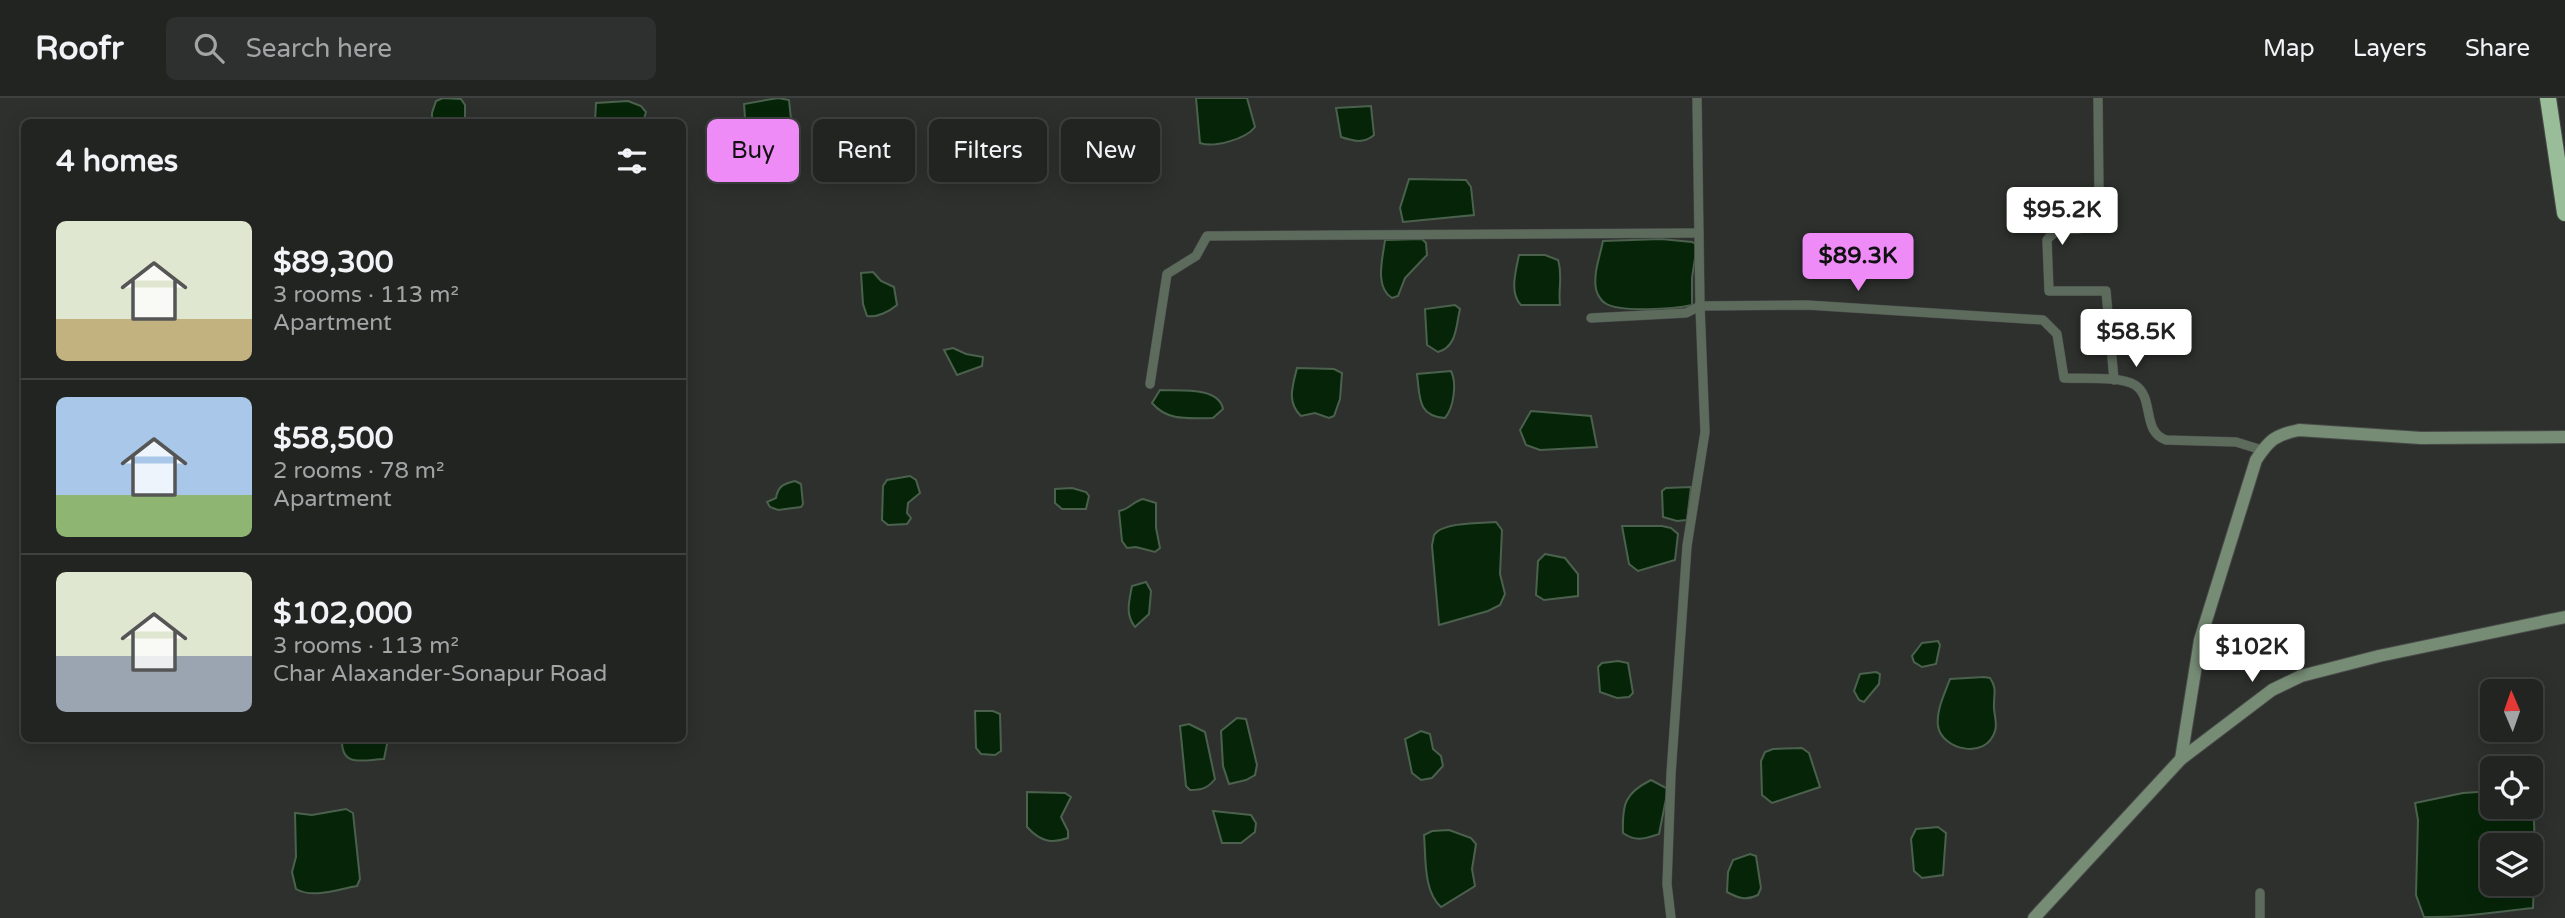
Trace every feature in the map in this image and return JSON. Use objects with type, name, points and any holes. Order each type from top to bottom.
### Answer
[{"type":"highway","points":[[2548,98],[2565,213]]},
{"type":"main road","points":[[2181,759],[2200,640],[2256,460],[2267,443],[2280,434],[2299,430],[2421,438],[2565,437]]},
{"type":"main road","points":[[2034,918],[2181,759],[2272,691],[2301,676],[2379,656],[2565,617]]},
{"type":"street","points":[[1671,918],[1667,884],[1671,774],[1687,546],[1705,432],[1697,98]]},
{"type":"street","points":[[2098,98],[2099,194],[2094,222],[2080,229],[2068,228],[2052,233],[2047,240],[2049,291],[2106,291],[2114,380]]},
{"type":"street","points":[[1150,384],[1167,274],[1196,256],[1207,236],[1699,233]]},
{"type":"street","points":[[1591,318],[1686,313],[1700,306],[1807,305],[2043,320],[2057,334],[2064,378],[2114,380],[2134,384],[2141,391],[2153,430],[2158,437],[2166,440],[2236,442],[2262,450]]},
{"type":"street","points":[[2259,918],[2260,893]]},
{"type":"shaded area","points":[[443,98],[461,99],[465,105],[465,119],[432,119],[436,101]]},
{"type":"shaded area","points":[[778,98],[789,100],[791,119],[745,119],[744,104]]},
{"type":"shaded area","points":[[1196,98],[1247,98],[1255,127],[1245,135],[1229,141],[1200,143]]},
{"type":"shaded area","points":[[628,101],[641,106],[646,112],[644,119],[595,119],[596,103]]},
{"type":"shaded area","points":[[1371,106],[1374,135],[1362,141],[1341,137],[1336,108]]},
{"type":"shaded area","points":[[1409,179],[1466,180],[1471,187],[1474,215],[1403,222],[1400,208]]},
{"type":"shaded area","points":[[1422,239],[1426,243],[1427,255],[1405,278],[1398,296],[1392,298],[1386,293],[1381,279],[1385,240]]},
{"type":"shaded area","points":[[1661,239],[1692,242],[1697,245],[1692,278],[1692,305],[1634,309],[1612,306],[1602,301],[1595,277],[1603,241]]},
{"type":"shaded area","points":[[1519,255],[1545,255],[1558,260],[1560,305],[1521,305],[1514,288]]},
{"type":"shaded area","points":[[873,272],[881,281],[894,287],[897,305],[875,316],[867,316],[863,304],[861,273]]},
{"type":"shaded area","points":[[1455,305],[1460,309],[1455,335],[1449,345],[1438,352],[1427,345],[1425,309]]},
{"type":"shaded area","points":[[953,348],[983,357],[982,366],[957,375],[944,350]]},
{"type":"shaded area","points":[[1297,368],[1334,369],[1342,373],[1340,399],[1334,416],[1329,418],[1315,413],[1301,416],[1296,411],[1292,393]]},
{"type":"shaded area","points":[[1451,371],[1454,388],[1451,408],[1445,418],[1429,414],[1420,398],[1417,374]]},
{"type":"shaded area","points":[[1160,390],[1206,393],[1214,396],[1223,409],[1213,418],[1172,416],[1152,403]]},
{"type":"shaded area","points":[[1531,411],[1591,416],[1597,447],[1540,450],[1526,445],[1520,430]]},
{"type":"shaded area","points":[[910,476],[916,480],[920,493],[908,503],[907,513],[911,518],[907,524],[888,525],[882,520],[883,486],[887,480]]},
{"type":"shaded area","points":[[795,481],[801,484],[801,507],[778,510],[770,507],[767,502],[776,498],[780,488]]},
{"type":"shaded area","points":[[1691,487],[1687,520],[1677,521],[1663,517],[1662,491],[1666,488]]},
{"type":"shaded area","points":[[1072,488],[1086,492],[1089,496],[1086,509],[1062,509],[1055,503],[1055,489]]},
{"type":"shaded area","points":[[1143,499],[1156,503],[1156,528],[1160,548],[1155,552],[1136,547],[1127,548],[1122,541],[1119,511]]},
{"type":"shaded area","points":[[1496,522],[1502,530],[1500,574],[1505,594],[1500,605],[1439,625],[1432,546],[1434,535],[1453,525]]},
{"type":"shaded area","points":[[1622,526],[1671,528],[1678,534],[1675,560],[1638,571],[1629,564]]},
{"type":"shaded area","points":[[1545,554],[1565,558],[1578,574],[1578,596],[1544,600],[1536,595],[1538,561]]},
{"type":"shaded area","points":[[1146,582],[1151,591],[1149,614],[1135,627],[1129,613],[1132,586]]},
{"type":"shaded area","points":[[1938,641],[1940,645],[1936,664],[1922,667],[1914,662],[1912,656],[1922,643]]},
{"type":"shaded area","points":[[1602,663],[1628,663],[1633,693],[1629,697],[1617,698],[1600,692],[1598,667]]},
{"type":"shaded area","points":[[1860,674],[1880,674],[1879,684],[1864,702],[1859,700],[1854,691]]},
{"type":"shaded area","points":[[1990,678],[1994,688],[1995,731],[1983,746],[1974,749],[1955,746],[1941,734],[1938,726],[1940,708],[1950,679]]},
{"type":"shaded area","points":[[975,711],[993,711],[1000,714],[1001,751],[995,755],[981,754],[976,748]]},
{"type":"shaded area","points":[[1237,718],[1246,719],[1257,765],[1255,775],[1229,784],[1223,766],[1221,731]]},
{"type":"shaded area","points":[[1189,724],[1205,732],[1215,779],[1198,790],[1190,790],[1186,786],[1180,726]]},
{"type":"shaded area","points":[[1421,731],[1430,734],[1433,749],[1441,756],[1443,766],[1432,778],[1421,780],[1412,773],[1405,739]]},
{"type":"shaded area","points":[[342,742],[387,742],[384,759],[354,760],[345,754]]},
{"type":"shaded area","points":[[1802,748],[1809,753],[1820,787],[1772,803],[1762,795],[1761,761],[1765,752],[1773,749]]},
{"type":"shaded area","points":[[1651,780],[1668,789],[1659,834],[1632,838],[1623,833],[1623,814],[1627,800]]},
{"type":"shaded area","points":[[1027,792],[1065,793],[1071,797],[1061,817],[1068,831],[1068,838],[1046,840],[1027,827]]},
{"type":"shaded area","points":[[2480,792],[2480,819],[2534,819],[2534,833],[2480,833],[2480,896],[2533,896],[2533,908],[2465,916],[2424,917],[2416,895],[2418,820],[2415,803]]},
{"type":"shaded area","points":[[346,809],[353,813],[360,879],[357,886],[318,893],[296,889],[292,872],[296,857],[295,813],[312,815]]},
{"type":"shaded area","points":[[1213,811],[1251,815],[1256,823],[1255,832],[1241,843],[1222,843]]},
{"type":"shaded area","points":[[1938,827],[1946,833],[1943,875],[1922,878],[1914,871],[1911,839],[1916,829]]},
{"type":"shaded area","points":[[1449,830],[1471,838],[1476,844],[1472,869],[1475,886],[1441,907],[1428,883],[1424,835],[1432,831]]},
{"type":"shaded area","points":[[1750,854],[1756,856],[1761,888],[1758,895],[1742,898],[1727,892],[1728,872],[1733,860]]}]
